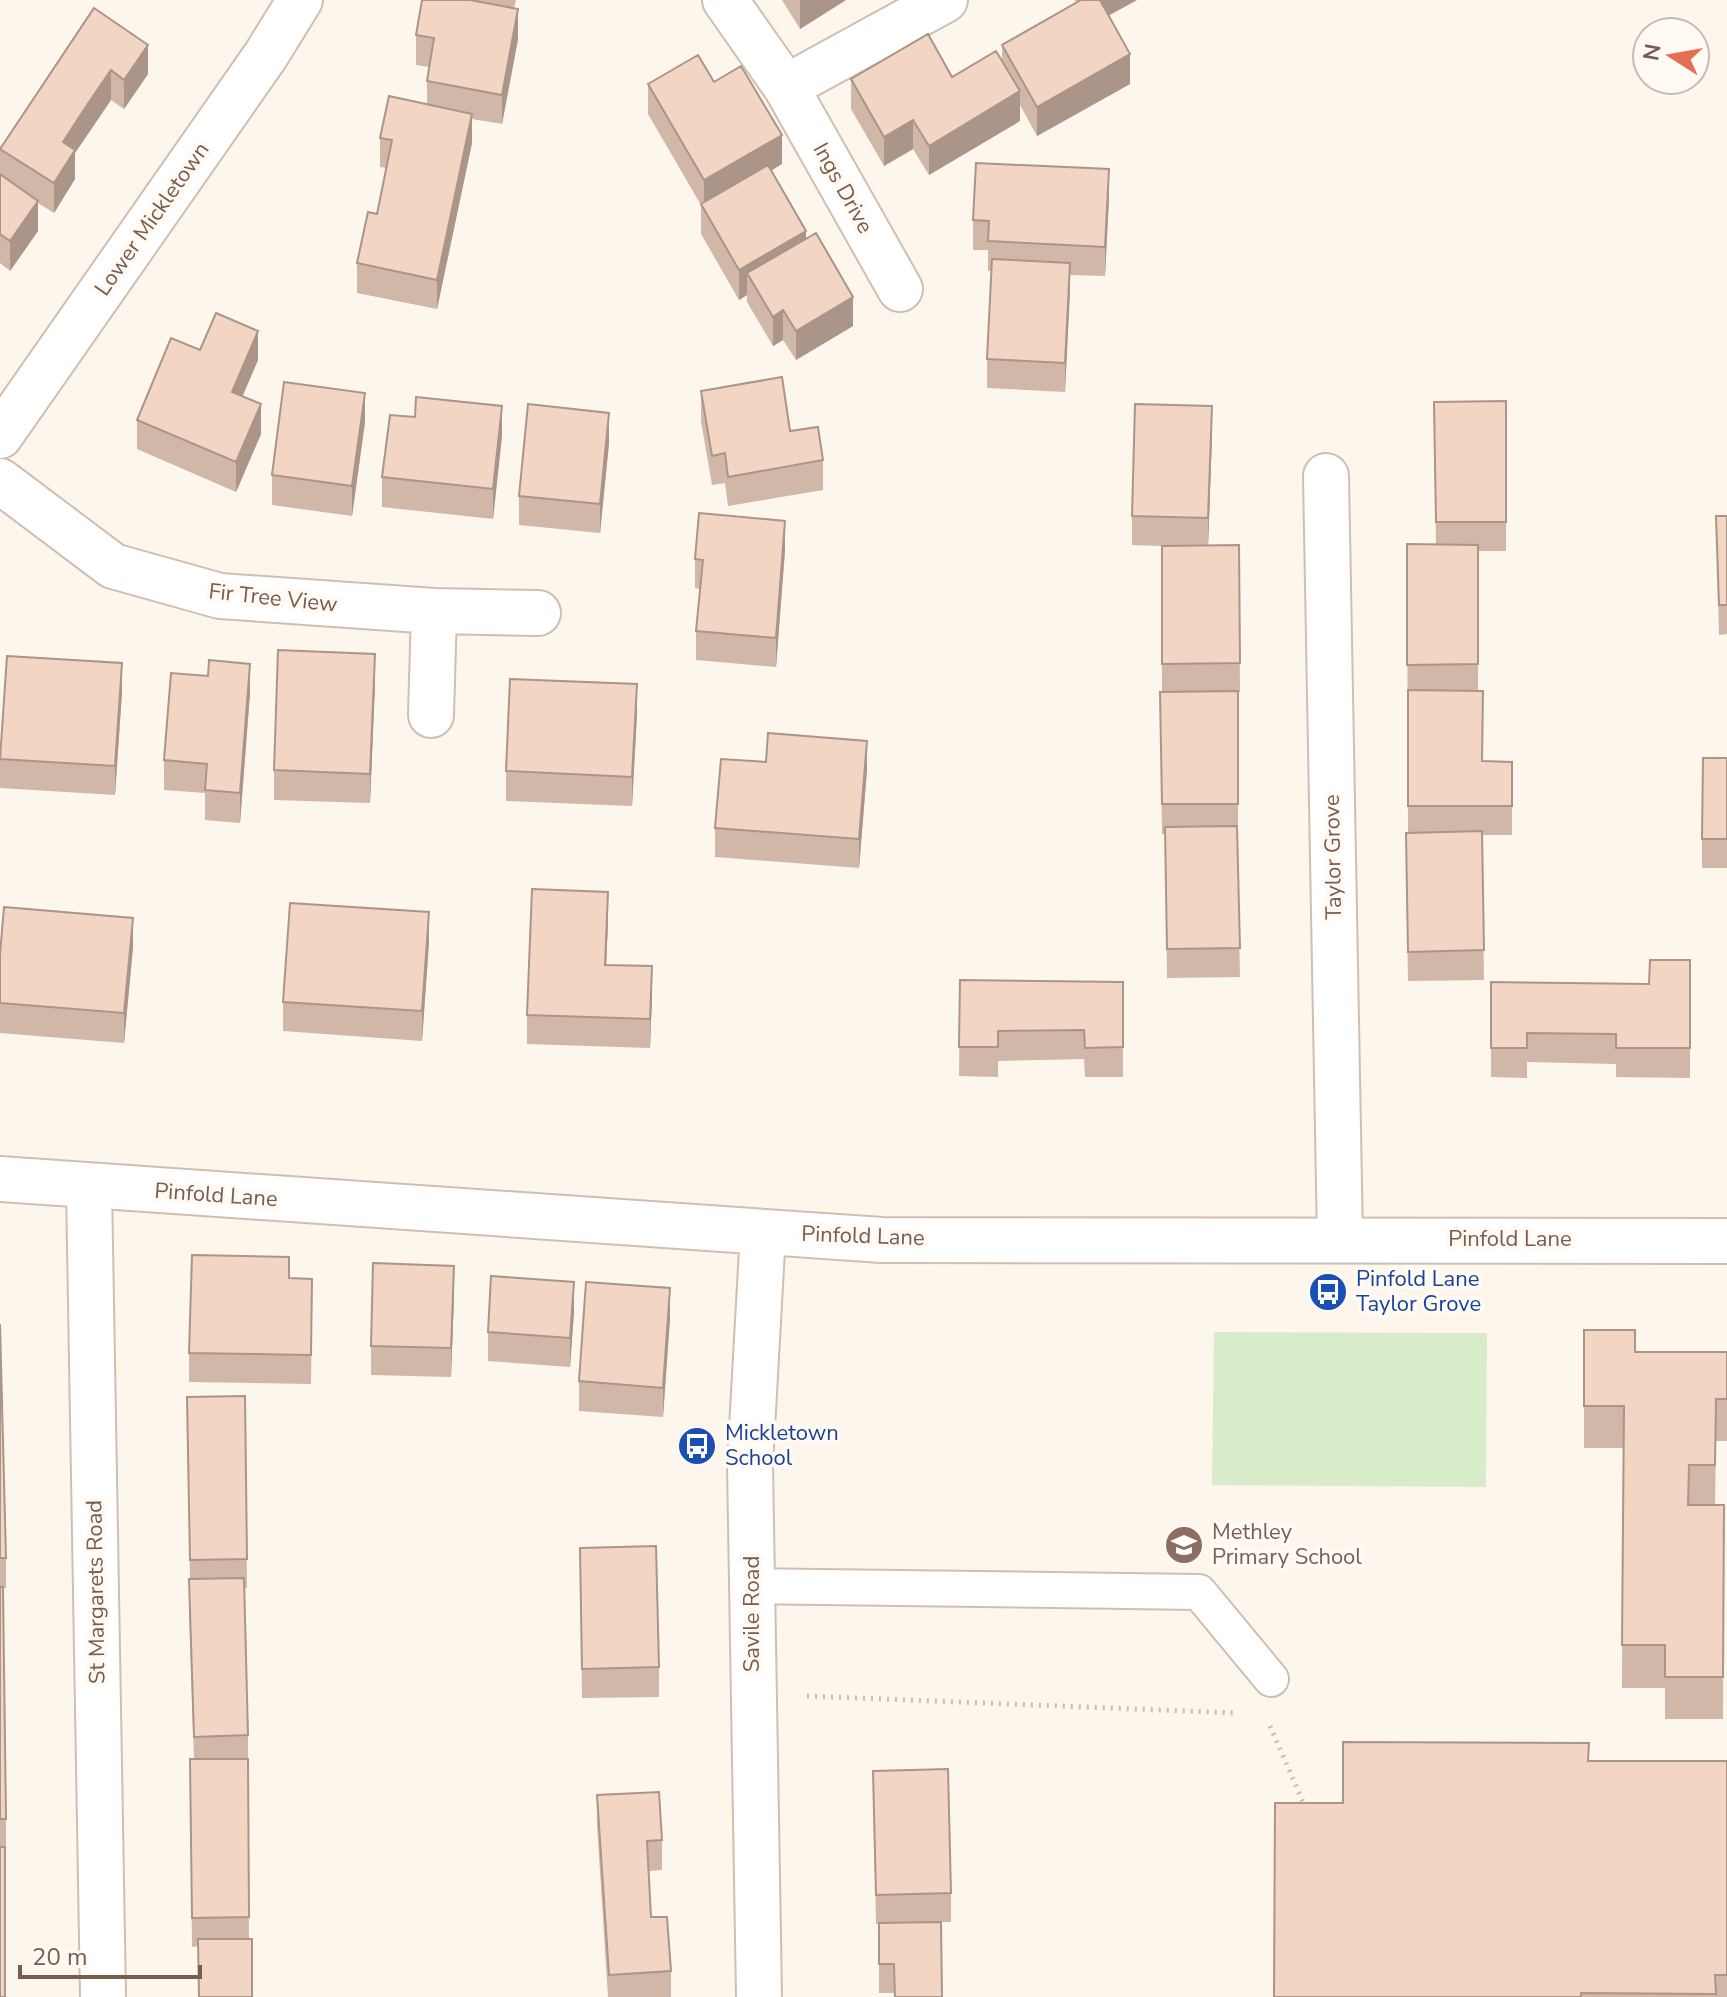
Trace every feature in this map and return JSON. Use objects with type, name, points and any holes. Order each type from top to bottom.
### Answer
[{"type":"street","name":"Lower Mickletown","points":[[0,436],[257,68],[300,0]]},
{"type":"street","name":"Ings Drive","points":[[725,0],[786,87],[900,289]]},
{"type":"street","points":[[786,87],[945,0]]},
{"type":"street","name":"Taylor Grove","points":[[1326,476],[1340,1239]]},
{"type":"street","name":"Fir Tree View","points":[[0,481],[113,566],[220,596],[434,611],[538,613]]},
{"type":"street","points":[[431,715],[434,611]]},
{"type":"street","name":"Pinfold Lane","points":[[0,1179],[882,1240],[1727,1241]]},
{"type":"street","name":"St Margarets Road","points":[[89,1187],[103,1997]]},
{"type":"street","name":"Savile Road","points":[[759,1997],[750,1464],[763,1232]]},
{"type":"lane","points":[[752,1586],[1199,1592],[1271,1679]]},
{"type":"path","points":[[753,1694],[1249,1713]]},
{"type":"path","points":[[1265,1714],[1309,1815]]},
{"type":"green space","points":[[1214,1332],[1487,1333],[1486,1487],[1212,1485]]},
{"type":"building","points":[[422,0],[470,0],[518,9],[502,95],[427,81],[434,38],[416,35]]},
{"type":"building","points":[[1081,0],[1100,0],[1130,54],[1037,107],[1002,45]]},
{"type":"building","points":[[94,8],[148,45],[124,80],[111,70],[87,105],[63,142],[75,150],[54,183],[0,149]]},
{"type":"building","points":[[928,34],[952,77],[996,51],[1020,91],[929,146],[913,120],[884,137],[851,79]]},
{"type":"building","points":[[698,55],[714,82],[741,66],[782,135],[704,180],[648,84]]},
{"type":"building","points":[[389,96],[472,114],[437,280],[357,263],[368,212],[377,214],[392,140],[380,138]]},
{"type":"building","points":[[976,163],[1109,169],[1105,247],[988,241],[989,221],[973,220]]},
{"type":"building","points":[[768,165],[806,231],[739,270],[701,204]]},
{"type":"building","points":[[0,174],[38,201],[10,241],[0,234]]},
{"type":"building","points":[[816,233],[853,297],[796,331],[783,310],[773,317],[747,273]]},
{"type":"building","points":[[992,259],[1070,263],[1065,363],[987,359]]},
{"type":"building","points":[[216,313],[258,331],[232,392],[261,404],[236,462],[137,420],[171,338],[200,350]]},
{"type":"building","points":[[782,377],[790,431],[818,427],[823,460],[728,477],[725,453],[712,456],[701,391]]},
{"type":"building","points":[[284,382],[365,393],[352,486],[272,475]]},
{"type":"building","points":[[416,397],[502,406],[493,489],[382,477],[390,415],[415,417]]},
{"type":"building","points":[[1506,401],[1506,522],[1436,522],[1434,402]]},
{"type":"building","points":[[528,404],[609,413],[600,504],[519,496]]},
{"type":"building","points":[[1135,404],[1212,406],[1208,518],[1132,516]]},
{"type":"building","points":[[699,513],[785,521],[776,638],[696,631],[703,560],[695,559]]},
{"type":"building","points":[[1716,516],[1727,516],[1727,605],[1719,605]]},
{"type":"building","points":[[1407,544],[1478,545],[1478,664],[1407,665]]},
{"type":"building","points":[[1239,545],[1240,663],[1162,664],[1162,546]]},
{"type":"building","points":[[278,650],[375,654],[370,774],[274,770]]},
{"type":"building","points":[[7,656],[122,663],[115,766],[0,759]]},
{"type":"building","points":[[209,660],[250,664],[240,793],[205,790],[207,764],[164,760],[171,673],[208,676]]},
{"type":"building","points":[[510,679],[637,684],[632,777],[506,771]]},
{"type":"building","points":[[1408,690],[1483,691],[1482,761],[1512,762],[1512,806],[1408,806]]},
{"type":"building","points":[[1238,691],[1238,804],[1162,804],[1160,692]]},
{"type":"building","points":[[768,733],[867,741],[859,839],[715,828],[721,759],[766,762]]},
{"type":"building","points":[[1703,758],[1727,758],[1727,839],[1702,839]]},
{"type":"building","points":[[1237,826],[1240,948],[1167,949],[1165,827]]},
{"type":"building","points":[[1482,831],[1484,950],[1408,952],[1406,833]]},
{"type":"building","points":[[532,889],[608,892],[605,965],[652,966],[650,1019],[527,1015]]},
{"type":"building","points":[[290,903],[429,912],[422,1011],[283,1002]]},
{"type":"building","points":[[4,907],[133,918],[124,1013],[0,1003]]},
{"type":"building","points":[[1650,960],[1690,960],[1690,1048],[1616,1048],[1616,1034],[1527,1033],[1527,1048],[1491,1048],[1491,982],[1649,984]]},
{"type":"building","points":[[960,980],[1123,982],[1123,1047],[1085,1048],[1084,1030],[998,1031],[998,1047],[959,1047]]},
{"type":"building","points":[[192,1255],[289,1257],[289,1278],[312,1279],[311,1355],[189,1353]]},
{"type":"building","points":[[373,1263],[454,1266],[451,1348],[371,1346]]},
{"type":"building","points":[[491,1276],[574,1282],[570,1338],[488,1332]]},
{"type":"building","points":[[586,1282],[670,1288],[663,1388],[579,1381]]},
{"type":"building","points":[[0,1324],[6,1558],[0,1558]]},
{"type":"building","points":[[1584,1330],[1635,1330],[1635,1352],[1727,1352],[1727,1399],[1716,1399],[1715,1465],[1689,1465],[1688,1505],[1724,1505],[1723,1677],[1665,1677],[1665,1645],[1622,1645],[1624,1406],[1584,1406]]},
{"type":"building","points":[[245,1396],[247,1559],[190,1560],[187,1397]]},
{"type":"building","points":[[656,1546],[659,1667],[582,1669],[580,1548]]},
{"type":"building","points":[[244,1578],[248,1735],[194,1737],[189,1579]]},
{"type":"building","points":[[0,1587],[3,1587],[6,1819],[0,1819]]},
{"type":"building","points":[[1343,1742],[1589,1743],[1588,1761],[1727,1761],[1727,1975],[1715,1975],[1716,1994],[1274,1997],[1275,1803],[1343,1803]]},
{"type":"building","points":[[190,1759],[248,1759],[249,1917],[192,1918]]},
{"type":"building","points":[[948,1769],[951,1893],[876,1895],[873,1771]]},
{"type":"building","points":[[659,1792],[662,1840],[647,1841],[651,1917],[667,1917],[671,1971],[609,1975],[597,1795]]},
{"type":"building","points":[[0,1847],[5,1847],[5,1997],[0,1997]]},
{"type":"building","points":[[941,1922],[942,1997],[895,1997],[894,1964],[879,1964],[879,1923]]},
{"type":"building","points":[[198,1939],[252,1939],[252,1997],[199,1997]]},
{"type":"place","name":"Pinfold Lane Taylor Grove","points":[[1328,1292]]},
{"type":"place","name":"Mickletown School","points":[[697,1446]]},
{"type":"place","name":"Methley Primary School","points":[[1184,1545]]}]
